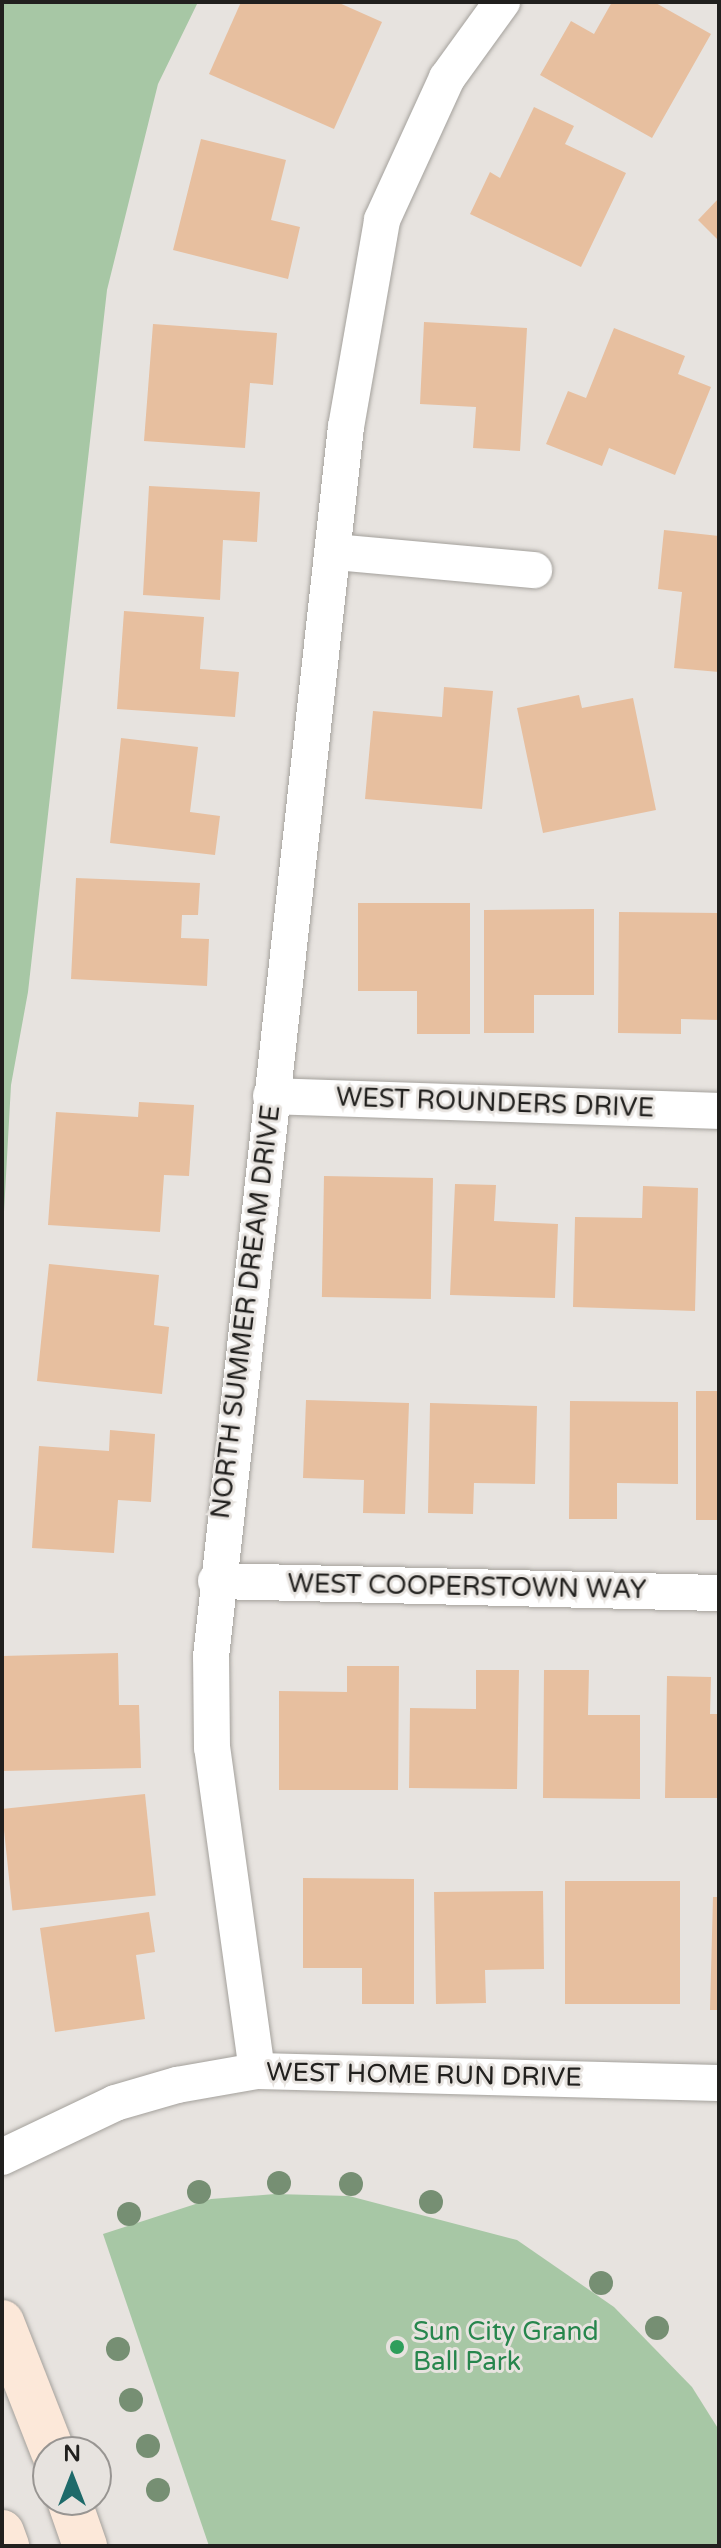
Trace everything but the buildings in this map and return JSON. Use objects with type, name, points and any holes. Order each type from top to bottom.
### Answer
[{"type":"street","name":"NORTH SUMMER DREAM DRIVE","points":[[257,2071],[212,1748],[216,1581],[335,552],[346,427],[382,220],[447,78],[502,2]]},
{"type":"street","points":[[335,552],[534,570]]},
{"type":"street","name":"WEST ROUNDERS DRIVE","points":[[271,1096],[719,1111]]},
{"type":"street","name":"WEST COOPERSTOWN WAY","points":[[216,1581],[719,1593]]},
{"type":"street","name":"WEST HOME RUN DRIVE","points":[[2,2157],[115,2103],[177,2085],[257,2071],[719,2083]]},
{"type":"street","points":[[2,2322],[47,2436]]},
{"type":"street","points":[[75,2516],[85,2546]]},
{"type":"street","points":[[2,2532],[7,2546]]},
{"type":"green space","points":[[2,2],[198,2],[158,84],[107,290],[28,992],[11,1085],[2,1248]]},
{"type":"green space","name":"Sun City Grand Ball Park","points":[[275,2194],[349,2196],[517,2240],[614,2307],[692,2387],[719,2430],[719,2546],[209,2546],[103,2234],[211,2199]]},
{"type":"place","name":"Sun City Grand Ball Park","points":[[397,2347]]}]
